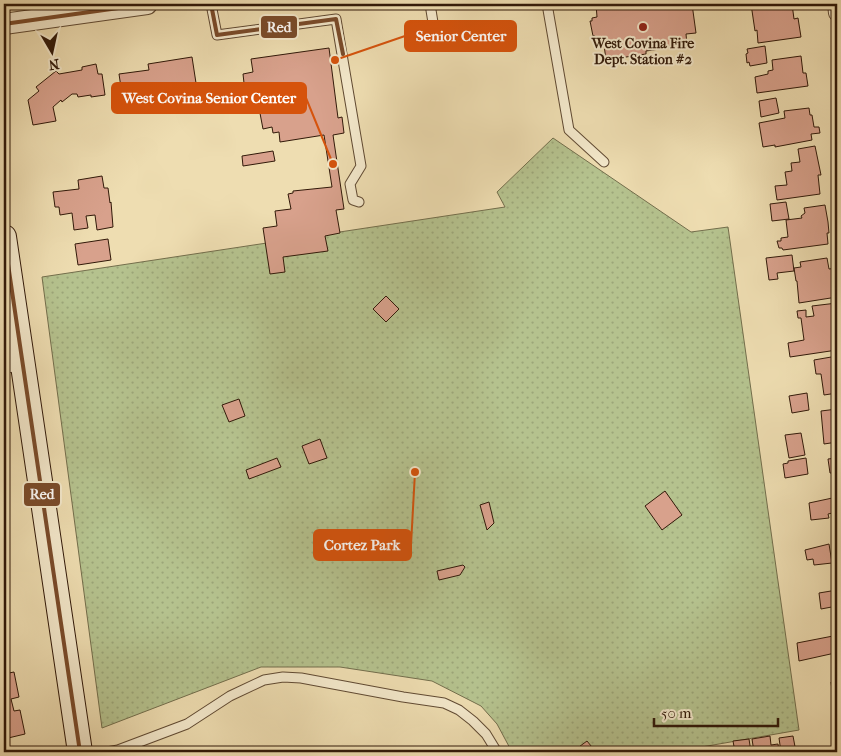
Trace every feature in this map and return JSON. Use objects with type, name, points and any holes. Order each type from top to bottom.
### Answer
[{"type":"main road","points":[[4,236],[12,363],[80,752]]},
{"type":"street","points":[[4,24],[147,4]]},
{"type":"street","points":[[836,4],[837,13]]},
{"type":"lane","points":[[211,4],[217,35],[336,19],[361,166],[350,184],[353,200],[359,202]]},
{"type":"lane","points":[[430,4],[436,41]]},
{"type":"lane","points":[[547,4],[569,130],[604,162]]},
{"type":"lane","points":[[107,752],[126,747],[187,724],[230,696],[264,680],[283,677],[301,678],[444,703],[460,710],[473,721],[486,734],[497,752]]},
{"type":"green space","points":[[553,138],[691,232],[728,227],[799,730],[696,748],[697,752],[512,752],[497,724],[481,706],[432,681],[340,667],[261,667],[102,728],[42,277],[505,207],[497,192]]},
{"type":"building","name":"West Covina Fire Dept. Station #2","points":[[596,4],[692,4],[696,33],[686,34],[687,45],[646,51],[646,54],[606,60],[603,37],[595,39],[590,21],[592,21],[592,18],[597,17]]},
{"type":"building","points":[[751,4],[792,4],[794,19],[798,18],[801,37],[758,43]]},
{"type":"building","points":[[765,46],[767,63],[750,66],[749,62],[747,63],[747,49]]},
{"type":"building","points":[[329,48],[338,118],[342,117],[344,133],[333,135],[344,209],[336,210],[340,233],[325,236],[328,251],[283,257],[285,272],[270,274],[263,228],[277,226],[275,211],[291,209],[288,194],[293,193],[293,191],[332,187],[324,135],[280,142],[279,132],[273,133],[272,127],[263,129],[255,87],[237,91],[236,84],[244,83],[243,74],[253,72],[251,59]]},
{"type":"building","points":[[801,56],[803,73],[806,73],[808,86],[757,93],[755,77],[768,74],[768,71],[773,70],[772,60]]},
{"type":"building","points":[[192,57],[196,83],[122,94],[119,74],[149,70],[148,64]]},
{"type":"building","points":[[96,64],[98,74],[102,74],[105,95],[78,97],[77,94],[72,94],[53,107],[56,121],[33,125],[28,100],[39,91],[36,87],[56,71],[59,74],[82,70],[82,67]]},
{"type":"building","points":[[776,98],[779,113],[761,117],[759,101]]},
{"type":"building","points":[[809,108],[814,127],[819,127],[820,133],[811,134],[812,140],[775,147],[775,145],[763,147],[759,123],[785,118],[784,111]]},
{"type":"building","points":[[815,146],[821,175],[818,175],[820,194],[777,200],[775,186],[787,185],[785,172],[792,171],[791,163],[800,162],[798,149]]},
{"type":"building","points":[[273,151],[275,161],[243,166],[242,156]]},
{"type":"building","points":[[102,176],[104,188],[108,188],[113,227],[97,230],[95,215],[86,216],[88,228],[74,230],[72,213],[60,215],[59,207],[55,207],[53,192],[79,189],[78,180]]},
{"type":"building","points":[[786,202],[789,219],[772,221],[770,204]]},
{"type":"building","points":[[825,205],[829,233],[827,233],[828,244],[783,250],[779,248],[777,241],[788,237],[786,220],[802,218],[801,216],[805,213],[804,208]]},
{"type":"building","points":[[108,239],[111,260],[78,265],[75,244]]},
{"type":"building","points":[[792,255],[794,271],[777,273],[778,279],[769,280],[766,258]]},
{"type":"building","points":[[827,258],[829,269],[837,268],[837,297],[799,303],[794,268],[801,267],[800,262]]},
{"type":"building","points":[[386,296],[399,309],[386,322],[373,309]]},
{"type":"building","points":[[837,303],[837,350],[790,357],[788,343],[804,340],[801,318],[798,318],[797,311],[806,310],[806,317],[814,316],[812,306]]},
{"type":"building","points":[[837,356],[837,393],[824,395],[821,374],[816,374],[814,360]]},
{"type":"building","points":[[807,393],[809,410],[792,413],[789,396]]},
{"type":"building","points":[[239,399],[245,416],[229,422],[222,405]]},
{"type":"building","points":[[837,409],[837,442],[824,444],[821,411]]},
{"type":"building","points":[[801,433],[805,455],[789,458],[785,435]]},
{"type":"building","points":[[320,439],[327,458],[309,464],[302,446]]},
{"type":"building","points":[[277,458],[281,467],[249,479],[246,470]]},
{"type":"building","points":[[806,458],[808,474],[785,478],[783,464],[788,463],[788,461]]},
{"type":"building","points":[[837,458],[837,480],[834,481],[833,473],[830,473],[828,459]]},
{"type":"building","points":[[665,491],[682,515],[662,530],[645,506]]},
{"type":"building","points":[[837,497],[837,512],[828,514],[829,518],[811,520],[809,503]]},
{"type":"building","points":[[489,502],[494,523],[487,530],[480,505]]},
{"type":"building","points":[[829,544],[832,563],[814,565],[813,559],[807,560],[805,550]]},
{"type":"building","points":[[463,565],[465,567],[460,575],[439,580],[437,571]]},
{"type":"building","points":[[837,590],[837,606],[821,609],[819,593]]},
{"type":"building","points":[[4,619],[8,638],[4,639]]},
{"type":"building","points":[[833,636],[835,653],[799,661],[797,643]]},
{"type":"building","points":[[14,672],[19,697],[11,699],[14,711],[20,710],[25,734],[4,739],[4,674]]},
{"type":"building","points":[[837,681],[837,698],[833,699],[831,682]]},
{"type":"building","points":[[770,736],[771,745],[778,744],[779,752],[754,752],[752,739]]},
{"type":"building","points":[[793,736],[796,752],[781,752],[779,738]]},
{"type":"building","points":[[749,739],[751,752],[735,752],[733,741]]},
{"type":"building","points":[[587,741],[596,752],[572,752]]},
{"type":"transit line","name":"Red","points":[[4,24],[147,4]]},
{"type":"transit line","name":"Red","points":[[211,4],[217,35],[336,19],[343,54]]},
{"type":"transit line","name":"Red","points":[[4,237],[80,752]]},
{"type":"place","name":"West Covina Fire Dept. Station #2","points":[[643,27]]},
{"type":"place","name":"Senior Center","points":[[335,60]]},
{"type":"place","name":"West Covina Senior Center","points":[[333,164]]},
{"type":"place","name":"Cortez Park","points":[[415,472]]}]
